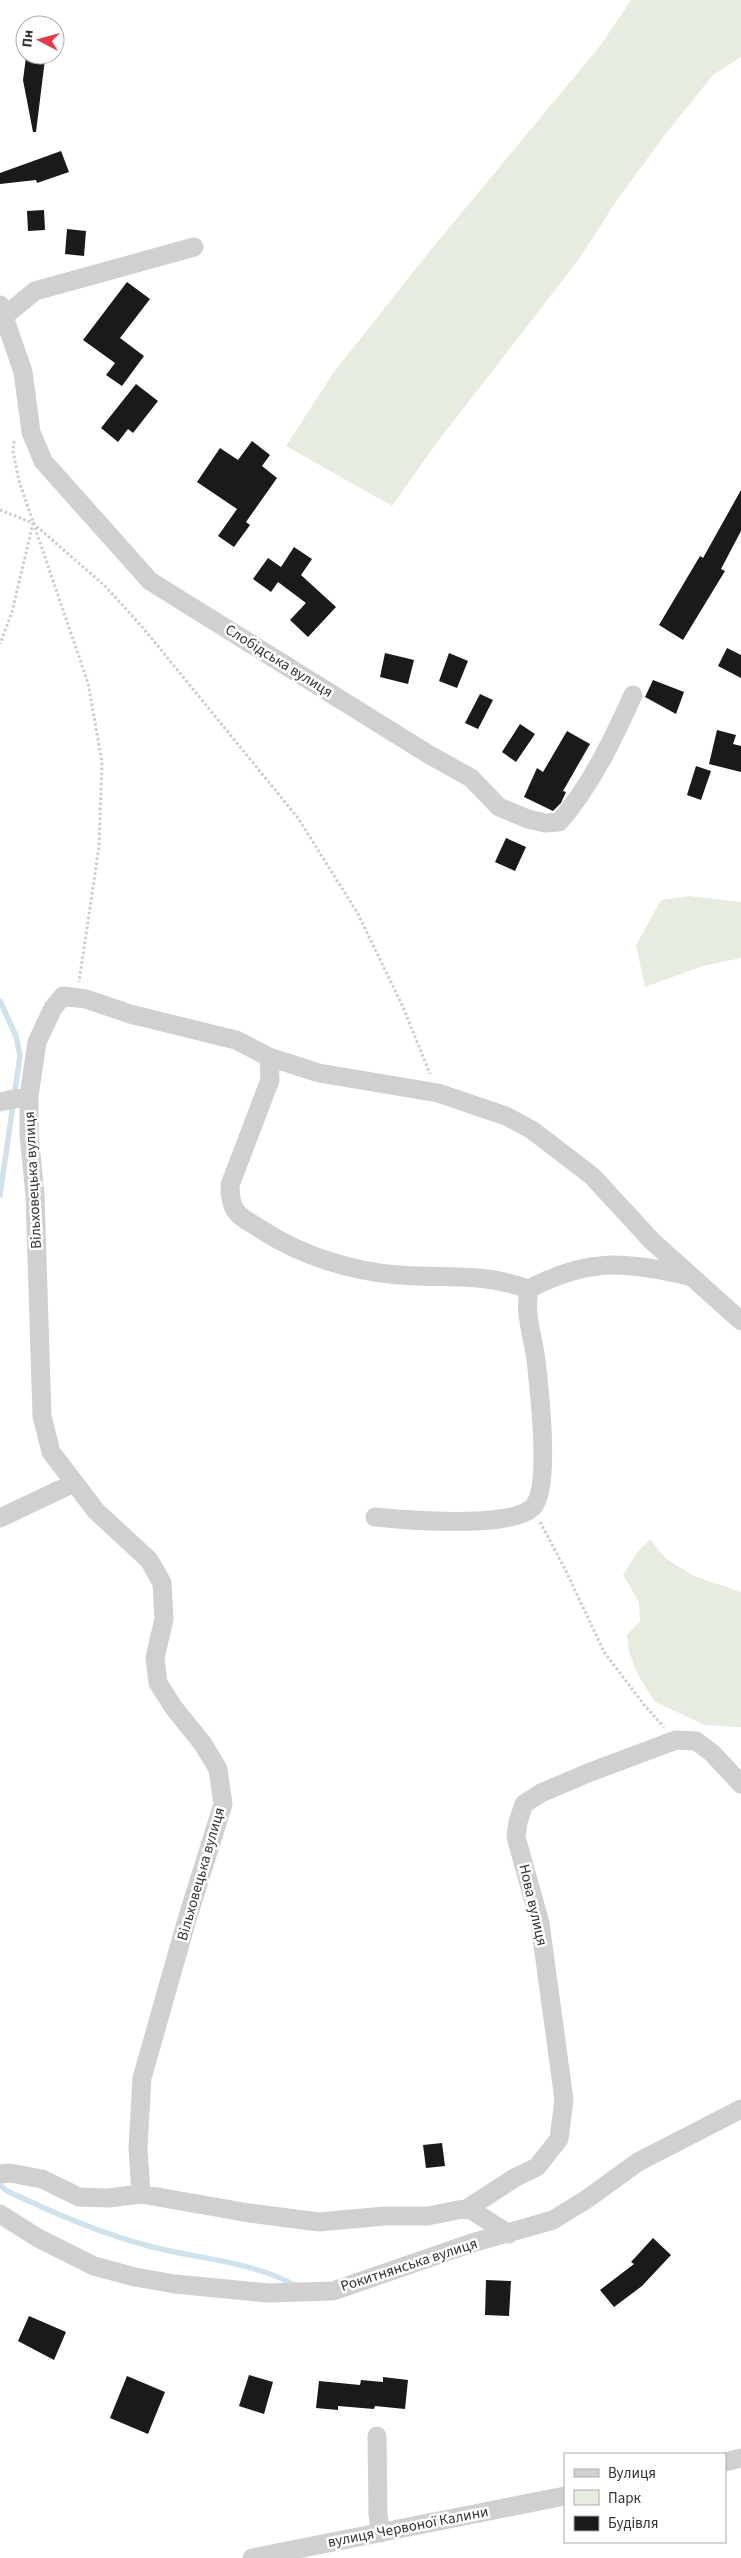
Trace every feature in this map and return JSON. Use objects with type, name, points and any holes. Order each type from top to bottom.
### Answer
[{"type":"street","points":[[2,314],[35,291],[194,247]]},
{"type":"street","name":"Слобідська вулиця","points":[[2,314],[23,372],[31,432],[43,461],[150,581],[428,754],[471,778],[499,807],[528,819],[545,823],[559,822],[570,810],[615,734],[633,695]]},
{"type":"street","name":"Вільховецька вулиця","points":[[140,2194],[138,2147],[142,2078],[188,1916],[223,1804],[218,1769],[203,1744],[174,1708],[158,1683],[156,1658],[164,1619],[162,1583],[148,1560],[96,1511],[51,1452],[42,1416],[35,1195],[25,1098],[37,1042],[53,1008],[62,996],[86,998],[130,1014],[236,1040],[269,1057],[319,1074],[438,1093],[506,1116],[532,1130],[592,1176],[689,1276],[741,1322]]},
{"type":"street","points":[[269,1057],[270,1080],[230,1185],[230,1203],[240,1216],[278,1240],[338,1264],[397,1275],[475,1276],[502,1280],[529,1289],[556,1274],[590,1266],[643,1265],[689,1276]]},
{"type":"street","points":[[0,1102],[25,1098]]},
{"type":"street","points":[[375,1517],[452,1522],[501,1518],[524,1512],[533,1506],[540,1491],[543,1433],[536,1358],[526,1306],[529,1289]]},
{"type":"street","points":[[0,1518],[74,1483]]},
{"type":"street","name":"Нова вулиця","points":[[468,2208],[516,2177],[536,2167],[559,2139],[564,2100],[540,1922],[516,1837],[518,1822],[524,1804],[541,1793],[580,1776],[676,1740],[696,1740],[712,1753],[741,1784]]},
{"type":"street","name":"Рокитнянська вулиця","points":[[0,2214],[38,2238],[94,2266],[135,2277],[175,2284],[268,2293],[333,2291],[472,2243],[553,2220],[587,2200],[638,2162],[741,2109]]},
{"type":"street","points":[[5,2174],[42,2180],[79,2197],[108,2198],[140,2194],[249,2213],[319,2222],[385,2216],[428,2216],[468,2208],[509,2234]]},
{"type":"street","points":[[377,2436],[378,2514],[381,2533]]},
{"type":"street","points":[[726,2462],[741,2458]]},
{"type":"street","name":"вулиця Червоної Калини","points":[[252,2558],[564,2496]]},
{"type":"path","points":[[15,436],[13,450],[19,481],[88,683],[102,762],[99,847],[77,998]]},
{"type":"path","points":[[0,510],[33,523],[99,581],[144,630],[298,818],[358,914],[403,1007],[438,1093]]},
{"type":"path","points":[[0,644],[12,612],[33,523]]},
{"type":"path","points":[[533,1506],[545,1535],[565,1570],[604,1652],[644,1706],[676,1740]]},
{"type":"green space","points":[[631,0],[741,0],[741,57],[713,75],[664,136],[617,200],[579,259],[435,445],[392,506],[286,446],[334,372],[429,252],[600,46]]},
{"type":"green space","points":[[689,896],[741,902],[741,958],[703,966],[645,987],[636,945],[661,900]]},
{"type":"green space","points":[[650,1539],[665,1558],[694,1576],[741,1592],[741,1727],[705,1725],[655,1702],[638,1675],[629,1652],[627,1635],[640,1621],[639,1602],[623,1575],[638,1551]]},
{"type":"building","points":[[25,65],[44,65],[36,132],[33,132],[23,80]]},
{"type":"building","points":[[61,151],[69,172],[37,183],[36,180],[0,184],[0,173]]},
{"type":"building","points":[[44,210],[45,230],[28,231],[27,211]]},
{"type":"building","points":[[67,229],[86,231],[84,256],[65,254]]},
{"type":"building","points":[[127,282],[150,299],[120,338],[144,356],[122,386],[106,375],[115,363],[83,340]]},
{"type":"building","points":[[136,384],[158,401],[133,433],[128,429],[118,442],[101,428]]},
{"type":"building","points":[[252,441],[270,455],[262,466],[277,478],[246,522],[250,525],[234,547],[218,536],[237,509],[197,482],[220,448],[238,460]]},
{"type":"building","points":[[741,490],[741,531],[721,569],[725,571],[683,640],[659,625],[700,556],[703,558]]},
{"type":"building","points":[[294,547],[312,559],[301,575],[336,607],[308,637],[290,620],[306,603],[278,582],[271,592],[253,579],[268,558],[281,567]]},
{"type":"building","points":[[727,648],[741,655],[741,678],[718,666]]},
{"type":"building","points":[[385,653],[414,660],[408,684],[380,677]]},
{"type":"building","points":[[449,653],[468,661],[457,688],[439,681]]},
{"type":"building","points":[[653,680],[684,692],[676,714],[645,697]]},
{"type":"building","points":[[480,694],[493,700],[478,729],[465,723]]},
{"type":"building","points":[[520,724],[535,734],[516,762],[502,752]]},
{"type":"building","points":[[717,730],[736,735],[733,744],[741,746],[741,772],[709,764]]},
{"type":"building","points":[[567,731],[590,744],[563,791],[566,792],[561,803],[553,811],[524,797],[537,768],[543,772]]},
{"type":"building","points":[[696,766],[711,771],[701,800],[687,795]]},
{"type":"building","points":[[506,838],[526,847],[515,871],[495,862]]},
{"type":"building","points":[[442,2143],[445,2166],[426,2168],[423,2145]]},
{"type":"building","points":[[653,2238],[671,2255],[642,2286],[614,2307],[600,2290],[634,2264],[631,2262]]},
{"type":"building","points":[[486,2280],[511,2281],[509,2316],[485,2315]]},
{"type":"building","points":[[29,2316],[66,2332],[54,2360],[18,2341]]},
{"type":"building","points":[[249,2375],[273,2382],[264,2414],[239,2406]]},
{"type":"building","points":[[127,2376],[165,2392],[148,2434],[110,2418]]},
{"type":"building","points":[[383,2377],[408,2380],[405,2409],[375,2406],[374,2409],[338,2406],[338,2410],[316,2408],[319,2381],[360,2385],[361,2380],[383,2382]]},
{"type":"waterway","points":[[0,1001],[16,1036],[20,1056],[0,1195]]},
{"type":"waterway","points":[[0,2185],[7,2191],[110,2234],[164,2250],[241,2265],[278,2277],[296,2286]]}]
